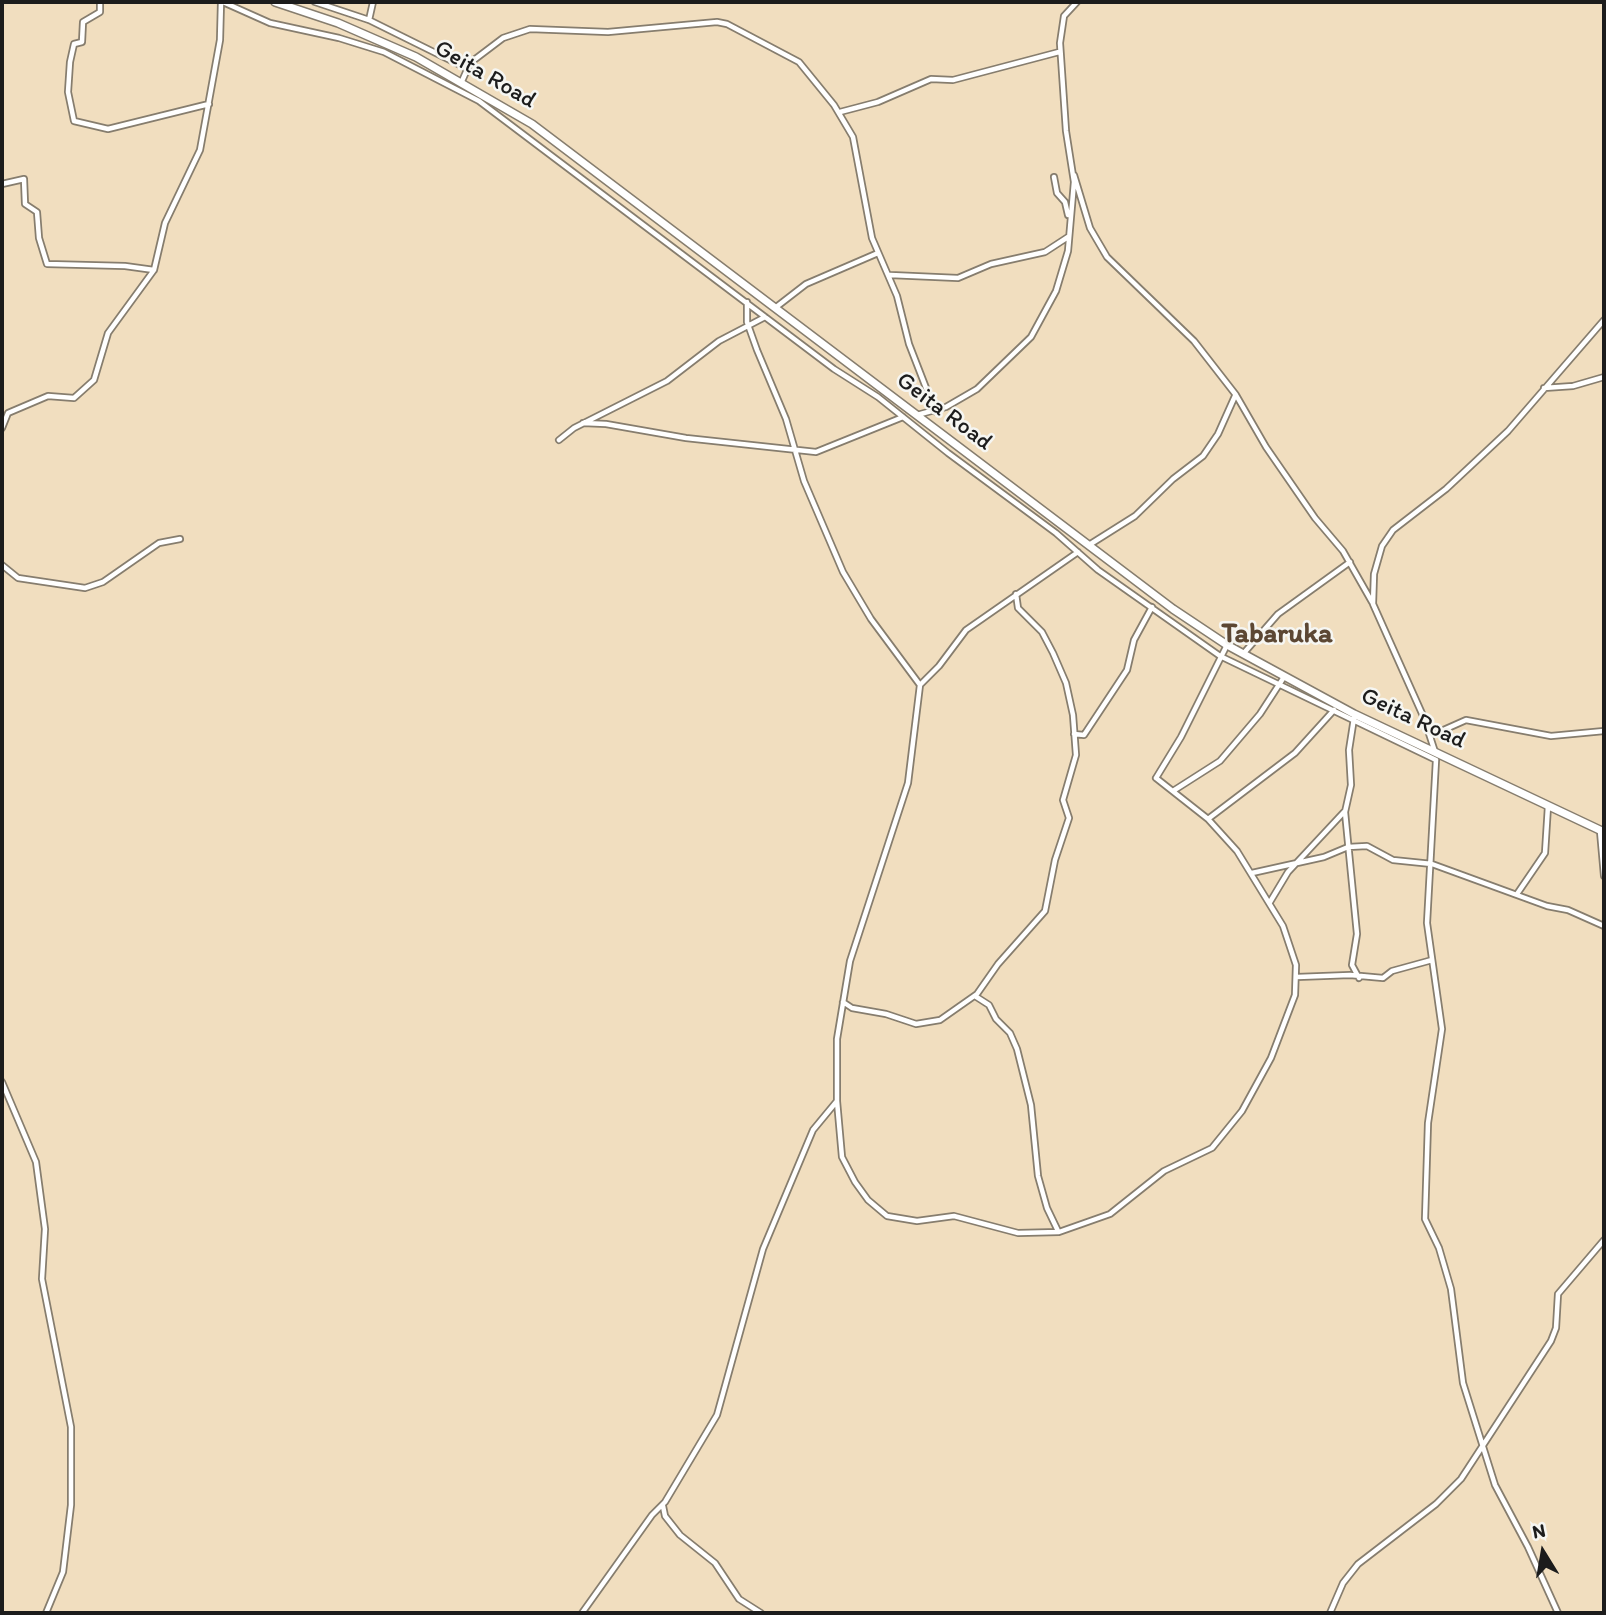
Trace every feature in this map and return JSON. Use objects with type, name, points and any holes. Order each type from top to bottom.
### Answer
[{"type":"highway","name":"Geita Road","points":[[275,2],[376,39],[461,82],[532,124],[1089,545],[1227,645],[1335,708],[1434,750],[1602,831]]},
{"type":"street","points":[[100,2],[100,12],[83,22],[82,42],[74,44],[70,62],[68,92],[74,121],[108,129],[209,104]]},
{"type":"street","points":[[2,428],[8,413],[48,396],[75,398],[94,380],[108,333],[154,271],[165,223],[201,150],[220,40],[222,2],[270,23],[339,38],[384,52],[471,96],[903,417],[1098,570],[1220,656],[1278,686],[1335,708],[1295,753],[1209,820]]},
{"type":"street","points":[[315,2],[369,20],[466,68]]},
{"type":"street","points":[[369,20],[373,2]]},
{"type":"street","points":[[1077,2],[1064,16],[1059,52],[1068,146],[1090,228],[1107,257],[1181,326],[1236,395],[1266,447],[1315,518],[1350,562],[1373,604],[1430,736],[1436,760],[1427,923],[1442,1029],[1428,1123],[1424,1215],[1427,1227],[1439,1248],[1451,1289],[1463,1383],[1495,1485],[1528,1547],[1558,1613]]},
{"type":"street","points":[[461,82],[466,68],[503,38],[523,30],[566,28],[608,32],[717,22],[727,24],[799,62],[839,112],[853,136],[866,216],[878,253],[890,275],[909,344],[935,411]]},
{"type":"street","points":[[839,112],[878,102],[931,79],[953,80],[1059,52]]},
{"type":"street","points":[[917,415],[935,411],[968,396],[1031,337],[1056,291],[1065,267],[1074,175]]},
{"type":"street","points":[[1054,177],[1069,216]]},
{"type":"street","points":[[2,184],[24,179],[25,204],[37,212],[47,264],[75,267],[125,266],[154,271]]},
{"type":"street","points":[[890,275],[900,278],[958,278],[991,264],[1045,252],[1068,237]]},
{"type":"street","points":[[775,308],[806,284],[878,253]]},
{"type":"street","points":[[747,302],[748,326],[789,425],[804,481],[849,582],[871,619],[920,685]]},
{"type":"street","points":[[559,440],[583,424],[667,381],[719,341],[765,317]]},
{"type":"street","points":[[1373,604],[1374,575],[1386,537],[1493,445],[1604,320]]},
{"type":"street","points":[[1544,388],[1573,386],[1604,377]]},
{"type":"street","points":[[1089,545],[1135,516],[1173,479],[1203,456],[1236,395]]},
{"type":"street","points":[[583,424],[606,424],[686,438],[816,452],[903,417]]},
{"type":"street","points":[[2,565],[19,578],[85,588],[103,582],[159,544],[180,539]]},
{"type":"street","points":[[1078,552],[966,630],[939,666],[920,685],[908,783],[852,952],[842,1002],[836,1059],[837,1101],[845,1164],[866,1198],[887,1216],[920,1222],[954,1216],[1016,1233],[1059,1231],[1110,1214],[1164,1171],[1212,1148],[1242,1111],[1268,1066],[1295,995],[1297,977],[1290,944],[1270,902],[1252,873],[1209,820],[1155,778],[1186,727],[1227,645]]},
{"type":"street","points":[[1243,654],[1261,630],[1278,614],[1350,562]]},
{"type":"street","points":[[842,1002],[852,1008],[886,1014],[916,1024],[940,1020],[975,996],[998,964],[1045,911],[1055,860],[1069,818],[1063,800],[1076,755],[1063,675],[1045,638],[1018,608],[1016,594]]},
{"type":"street","points":[[1074,734],[1084,735],[1127,670],[1134,640],[1152,607]]},
{"type":"street","points":[[1173,791],[1220,761],[1260,714],[1284,677]]},
{"type":"street","points":[[1359,978],[1352,965],[1357,934],[1345,812],[1351,785],[1349,750],[1354,717],[1436,760]]},
{"type":"street","points":[[1430,736],[1466,720],[1551,736],[1604,731]]},
{"type":"street","points":[[1517,894],[1545,853],[1548,805]]},
{"type":"street","points":[[1270,902],[1281,880],[1345,812]]},
{"type":"street","points":[[1602,831],[1604,876]]},
{"type":"street","points":[[1252,873],[1298,863],[1348,847],[1367,845],[1393,860],[1432,864],[1568,910],[1604,926]]},
{"type":"street","points":[[1297,977],[1350,975],[1359,978],[1383,978],[1392,971],[1432,960]]},
{"type":"street","points":[[975,996],[989,1005],[1017,1049],[1031,1105],[1038,1176],[1047,1208],[1059,1231]]},
{"type":"street","points":[[2,1082],[36,1162],[45,1229],[42,1279],[71,1427],[71,1496],[63,1572],[46,1613]]},
{"type":"street","points":[[582,1613],[652,1515],[663,1505],[717,1415],[761,1255],[813,1130],[837,1101]]},
{"type":"street","points":[[1330,1613],[1343,1583],[1358,1563],[1447,1494],[1484,1447],[1551,1341],[1556,1328],[1558,1294],[1604,1240]]},
{"type":"street","points":[[663,1505],[666,1516],[680,1535],[715,1563],[739,1599],[761,1613]]},
{"type":"district","name":"Tabaruka","points":[[1277,635]]}]
